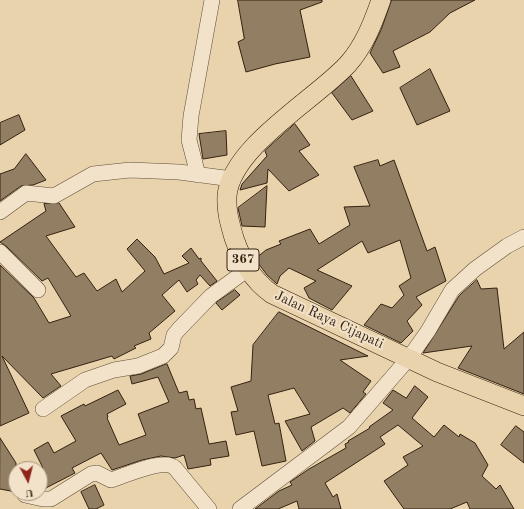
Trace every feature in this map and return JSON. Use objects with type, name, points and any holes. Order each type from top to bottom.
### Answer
[{"type":"main road","name":"Jalan Raya Cijapati","points":[[381,0],[363,44],[349,63],[331,81],[295,109],[262,139],[239,167],[232,179],[228,194],[229,220],[236,243],[248,269],[255,280],[272,294],[437,372],[524,406]]},
{"type":"street","points":[[198,175],[189,140],[191,116],[212,0]]},
{"type":"street","points":[[0,212],[26,193],[54,196],[93,174],[130,170],[179,172],[232,179]]},
{"type":"street","points":[[240,509],[349,427],[409,358],[428,331],[452,290],[475,269],[507,246],[524,237]]},
{"type":"street","points":[[0,252],[38,290]]},
{"type":"street","points":[[43,409],[85,380],[114,370],[138,366],[163,356],[171,348],[174,335],[211,296],[248,269]]},
{"type":"street","points":[[48,499],[51,499],[91,474],[97,473],[111,480],[150,467],[170,464],[209,509]]},
{"type":"building","points":[[238,0],[322,0],[322,2],[300,10],[310,57],[246,72],[238,42],[244,39]]},
{"type":"building","points":[[392,0],[475,0],[450,13],[430,32],[393,51],[400,67],[383,73],[370,53],[381,30]]},
{"type":"building","points":[[430,69],[450,111],[417,125],[400,88]]},
{"type":"building","points":[[351,76],[373,111],[352,120],[332,93]]},
{"type":"building","points":[[19,115],[25,130],[0,145],[0,123]]},
{"type":"building","points":[[295,124],[310,145],[299,151],[319,175],[289,191],[268,169],[267,183],[240,190],[242,184],[267,156],[265,151]]},
{"type":"building","points":[[226,131],[227,155],[203,159],[199,134]]},
{"type":"building","points":[[26,154],[46,180],[33,185],[21,186],[0,201],[0,174],[14,169]]},
{"type":"building","points":[[378,160],[380,166],[394,160],[427,251],[435,247],[446,281],[416,297],[422,305],[407,321],[413,331],[401,343],[364,325],[381,304],[392,308],[404,295],[399,286],[411,278],[400,240],[368,253],[362,241],[317,270],[352,286],[332,310],[309,298],[304,288],[316,281],[289,268],[280,276],[277,284],[267,275],[255,259],[266,250],[281,244],[279,241],[310,229],[319,244],[350,225],[344,207],[370,206],[354,167]]},
{"type":"building","points":[[267,186],[265,227],[242,226],[238,208]]},
{"type":"building","points":[[59,203],[75,227],[46,236],[76,277],[84,273],[97,291],[116,279],[122,292],[145,271],[127,249],[137,239],[155,257],[164,274],[189,263],[182,256],[191,248],[199,259],[201,258],[201,261],[217,281],[210,286],[200,275],[196,280],[198,284],[187,292],[179,280],[162,295],[175,311],[149,333],[151,339],[134,346],[136,348],[114,359],[112,356],[51,374],[61,386],[43,398],[2,356],[29,413],[0,426],[0,265],[34,298],[49,323],[71,316],[48,278],[42,281],[0,242],[46,211],[44,204]]},
{"type":"building","points":[[477,280],[481,289],[497,288],[504,349],[524,332],[524,394],[458,368],[472,346],[423,353],[459,296]]},
{"type":"building","points":[[235,290],[240,295],[222,310],[216,303]]},
{"type":"building","points":[[279,312],[368,356],[340,360],[371,381],[363,392],[366,394],[350,413],[343,408],[311,427],[315,441],[302,451],[285,421],[310,414],[294,388],[268,395],[275,424],[279,423],[286,461],[262,466],[254,431],[236,435],[231,412],[238,411],[231,387],[251,381],[253,345]]},
{"type":"building","points":[[167,364],[179,393],[187,391],[189,400],[194,399],[196,409],[201,408],[209,444],[226,441],[229,456],[210,459],[211,465],[188,469],[184,455],[175,458],[161,456],[142,460],[112,470],[101,453],[72,468],[75,473],[48,487],[48,461],[40,461],[34,450],[48,442],[54,453],[76,441],[61,416],[84,404],[85,406],[118,390],[126,404],[107,414],[107,418],[119,445],[146,435],[138,414],[169,402],[158,377],[132,384],[130,376],[141,374]]},
{"type":"building","points":[[415,386],[428,397],[412,418],[434,437],[444,425],[459,437],[460,434],[475,443],[488,465],[482,476],[496,489],[500,485],[514,509],[470,509],[467,502],[450,509],[404,509],[384,481],[408,465],[403,457],[423,446],[398,425],[380,437],[385,444],[325,483],[333,497],[337,494],[341,509],[299,509],[297,501],[278,509],[255,509],[279,491],[292,485],[290,482],[309,469],[346,448],[345,444],[349,442],[348,441],[370,428],[369,427],[393,410],[383,403],[393,390],[406,398]]},
{"type":"building","points":[[516,426],[524,432],[524,463],[501,445]]},
{"type":"building","points":[[0,438],[15,461],[8,461],[8,490],[0,489]]},
{"type":"building","points":[[95,485],[104,505],[96,509],[89,509],[81,492]]}]
